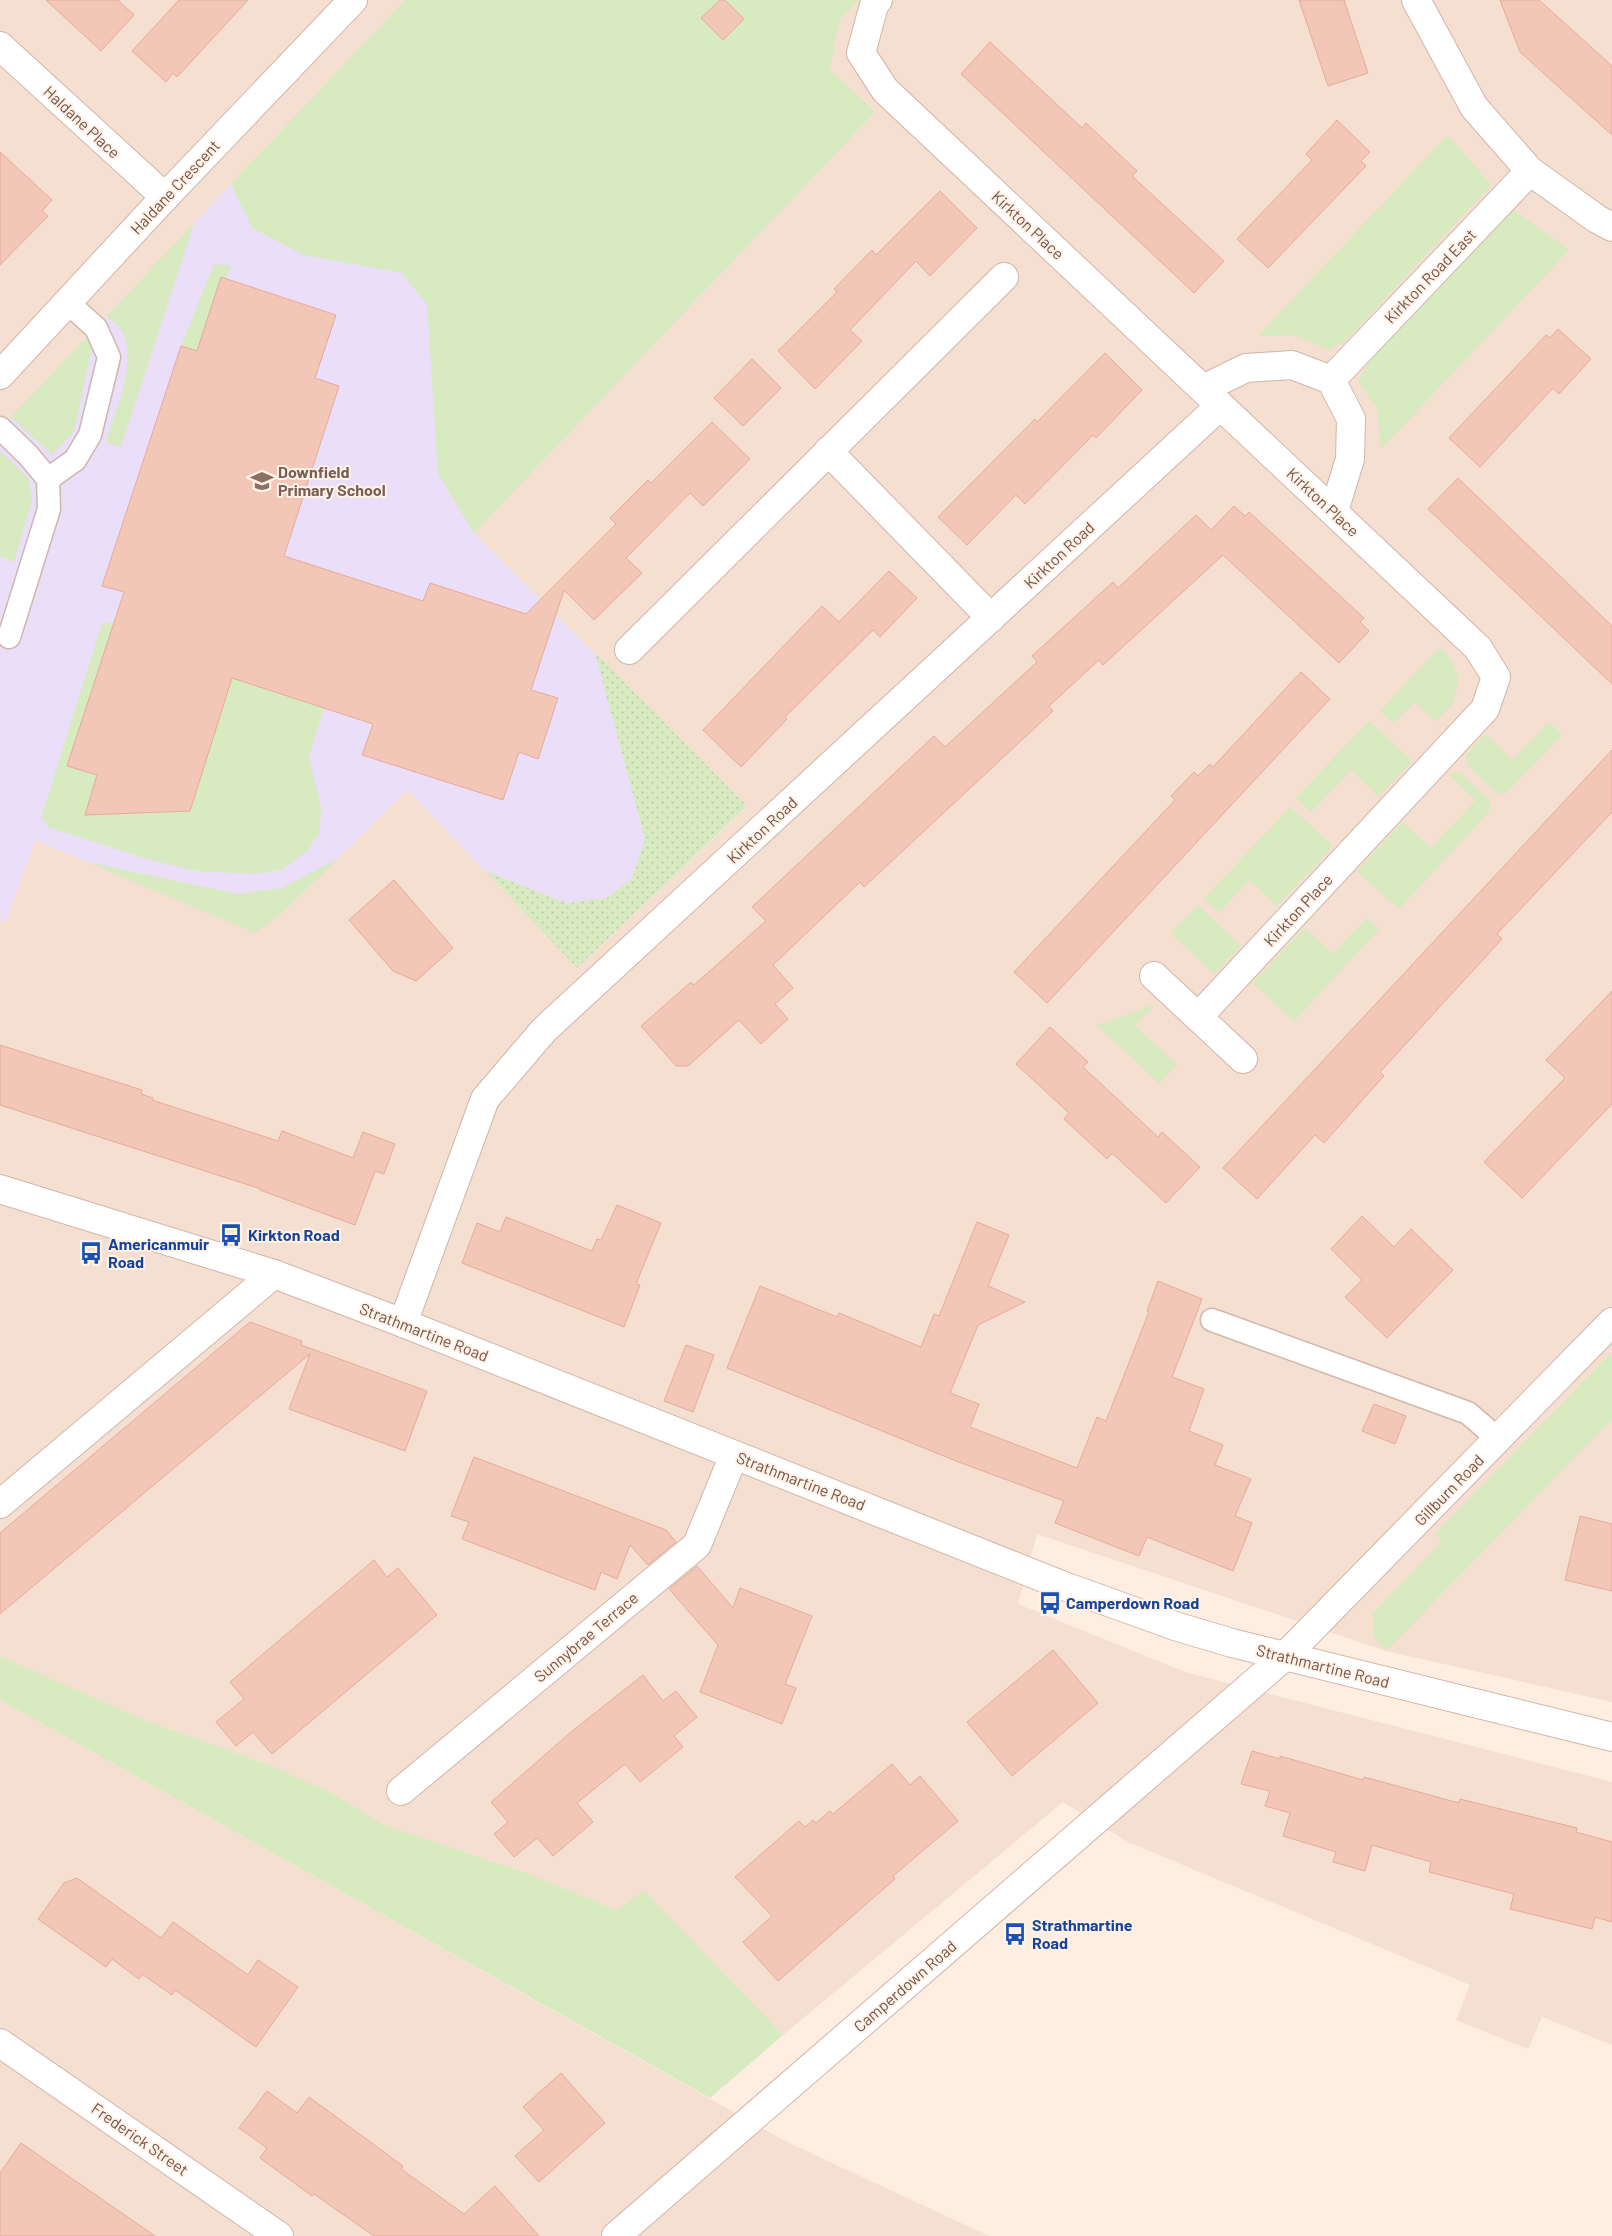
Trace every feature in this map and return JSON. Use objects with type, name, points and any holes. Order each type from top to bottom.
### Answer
[{"type":"street","name":"Haldane Crescent","points":[[0,375],[165,197],[353,0]]},
{"type":"street","name":"Kirkton Place","points":[[878,0],[874,5],[861,53],[884,90],[1478,648],[1496,677],[1485,709],[1198,1017]]},
{"type":"street","points":[[1416,0],[1474,107],[1530,171],[1597,220],[1612,227]]},
{"type":"street","name":"Haldane Place","points":[[0,46],[165,197]]},
{"type":"street","name":"Kirkton Road East","points":[[1331,380],[1530,171]]},
{"type":"street","points":[[629,650],[1004,277]]},
{"type":"street","points":[[1212,397],[1246,368],[1292,365],[1331,380],[1351,419],[1350,459],[1334,511]]},
{"type":"street","name":"Kirkton Road","points":[[403,1323],[485,1099],[544,1030],[991,618],[1212,397]]},
{"type":"street","points":[[828,451],[991,618]]},
{"type":"street","points":[[1154,976],[1243,1059]]},
{"type":"street","name":"Strathmartine Road","points":[[0,1189],[274,1274],[403,1323],[1064,1586],[1175,1626],[1284,1657],[1612,1736]]},
{"type":"street","points":[[0,1504],[274,1274]]},
{"type":"street","name":"Gillburn Road","points":[[1284,1657],[1612,1322]]},
{"type":"street","name":"Sunnybrae Terrace","points":[[401,1791],[697,1544],[734,1455]]},
{"type":"street","name":"Camperdown Road","points":[[616,2236],[1284,1657]]},
{"type":"street","name":"Frederick Street","points":[[0,2043],[279,2236]]},
{"type":"lane","points":[[48,479],[76,460],[90,436],[109,357],[96,328],[68,302]]},
{"type":"lane","points":[[0,428],[28,454],[48,479],[49,509],[9,637]]},
{"type":"lane","points":[[1212,1320],[1468,1413],[1498,1439]]},
{"type":"shaded area","points":[[0,0],[405,0],[0,429]]},
{"type":"shaded area","name":"Downfield Primary School","points":[[405,0],[851,137],[474,533],[747,806],[577,968],[408,790],[282,913],[255,933],[35,840],[6,922],[0,920],[0,429]]},
{"type":"shaded area","points":[[757,0],[1612,0],[1612,1702],[1386,1651],[1037,1534],[1018,1604],[1185,1672],[1612,1782],[1612,2045],[1542,2017],[1528,2049],[1456,2020],[1470,1985],[1128,1842],[1063,1802],[783,2035],[644,1892],[616,1910],[529,1874],[384,1825],[333,1794],[269,1765],[142,1719],[0,1656],[0,920],[6,922],[35,840],[282,913],[408,790],[577,968],[747,807],[474,533],[874,113]]},
{"type":"shaded area","points":[[0,1700],[785,2141],[989,2236],[0,2236]]},
{"type":"green space","points":[[405,0],[858,0],[838,22],[830,70],[875,112],[474,533],[438,474],[427,305],[402,273],[304,255],[252,228],[231,184]]},
{"type":"green space","points":[[1448,135],[1491,185],[1348,338],[1330,350],[1294,335],[1258,336]]},
{"type":"green space","points":[[1514,210],[1569,250],[1381,449],[1377,408],[1358,381],[1368,363]]},
{"type":"green space","points":[[194,223],[121,447],[106,442],[123,388],[128,359],[127,345],[123,333],[107,316]]},
{"type":"green space","points":[[214,264],[231,266],[226,279],[221,278],[197,351],[181,346]]},
{"type":"green space","points":[[88,336],[93,343],[74,431],[52,455],[11,417]]},
{"type":"green space","points":[[0,451],[29,479],[32,500],[14,562],[0,557]]},
{"type":"green space","points":[[114,622],[67,766],[97,775],[86,815],[190,811],[232,678],[324,708],[309,756],[321,806],[320,832],[306,852],[281,870],[254,874],[196,871],[140,857],[48,827],[41,818],[102,623]]},
{"type":"green space","points":[[1439,648],[1451,659],[1459,678],[1453,703],[1435,721],[1414,702],[1393,723],[1380,711]]},
{"type":"green space","points":[[595,653],[747,806],[577,968],[485,871],[566,903],[607,898],[632,878],[645,839]]},
{"type":"green space","points":[[1369,721],[1412,761],[1379,796],[1351,770],[1311,812],[1296,798]]},
{"type":"green space","points":[[1549,722],[1562,735],[1506,793],[1496,793],[1468,765],[1466,755],[1486,734],[1513,760]]},
{"type":"green space","points":[[1447,773],[1460,773],[1489,800],[1490,810],[1399,909],[1357,871],[1402,822],[1431,848],[1476,800]]},
{"type":"green space","points":[[1290,807],[1333,846],[1277,906],[1249,880],[1219,913],[1204,899]]},
{"type":"green space","points":[[339,858],[282,913],[255,933],[87,862],[238,894],[282,888]]},
{"type":"green space","points":[[1198,905],[1241,946],[1214,974],[1171,933]]},
{"type":"green space","points":[[1367,918],[1379,929],[1294,1021],[1253,983],[1305,928],[1333,954]]},
{"type":"green space","points":[[1154,1005],[1135,1026],[1177,1065],[1159,1083],[1097,1025]]},
{"type":"green space","points":[[1612,1352],[1612,1419],[1386,1651],[1373,1635],[1373,1613],[1442,1542],[1435,1534]]},
{"type":"green space","points":[[0,1656],[142,1719],[269,1765],[333,1794],[384,1825],[529,1874],[616,1910],[644,1891],[783,2035],[710,2098],[0,1700]]},
{"type":"building","points":[[46,0],[118,0],[134,15],[101,51]]},
{"type":"building","points":[[179,0],[248,0],[177,77],[173,73],[166,82],[132,51]]},
{"type":"building","points":[[720,0],[725,0],[744,19],[723,40],[701,18]]},
{"type":"building","points":[[1299,0],[1344,0],[1368,73],[1328,86]]},
{"type":"building","points":[[1500,0],[1539,0],[1612,66],[1612,135],[1520,52]]},
{"type":"building","points":[[990,42],[1082,128],[1086,123],[1137,171],[1132,176],[1224,261],[1194,293],[961,74]]},
{"type":"building","points":[[1337,120],[1370,152],[1361,161],[1366,166],[1268,268],[1237,239],[1312,160],[1306,154]]},
{"type":"building","points":[[0,152],[52,200],[42,211],[48,216],[0,265]]},
{"type":"building","points":[[940,191],[977,228],[930,276],[916,261],[850,330],[862,341],[815,389],[778,351],[837,292],[834,289],[872,250],[876,255]]},
{"type":"building","points":[[221,277],[336,315],[315,378],[339,386],[284,556],[423,601],[430,583],[526,614],[616,524],[610,518],[648,480],[651,483],[712,422],[750,459],[703,506],[690,493],[626,558],[642,573],[594,620],[564,590],[531,690],[558,698],[538,759],[519,752],[503,800],[362,755],[373,724],[232,678],[190,811],[85,815],[97,775],[67,766],[124,592],[102,586],[181,346],[197,351]]},
{"type":"building","points":[[1558,329],[1591,359],[1559,394],[1553,388],[1480,467],[1449,438],[1546,335],[1550,338]]},
{"type":"building","points":[[1105,353],[1142,390],[1096,438],[1093,435],[1025,504],[1016,495],[967,545],[938,517],[1035,419],[1037,422]]},
{"type":"building","points":[[752,359],[781,388],[743,426],[714,398]]},
{"type":"building","points":[[1458,478],[1612,626],[1612,684],[1428,509]]},
{"type":"building","points":[[1234,506],[1245,516],[1249,512],[1364,618],[1360,622],[1369,631],[1339,663],[1223,555],[1103,665],[1099,660],[1049,706],[1053,711],[864,887],[860,882],[773,965],[793,988],[775,1004],[788,1019],[761,1044],[739,1020],[688,1066],[676,1066],[641,1026],[691,982],[694,985],[766,921],[752,907],[934,736],[945,747],[1037,662],[1032,656],[1113,582],[1118,588],[1196,515],[1211,530]]},
{"type":"building","points":[[889,571],[917,598],[880,637],[873,630],[785,717],[787,719],[741,767],[703,730],[822,606],[839,622]]},
{"type":"building","points":[[1301,672],[1330,699],[1047,1003],[1014,972],[1175,800],[1171,796],[1194,772],[1198,776],[1210,764],[1213,767]]},
{"type":"building","points":[[1612,750],[1612,812],[1497,934],[1502,939],[1380,1072],[1384,1076],[1324,1143],[1315,1135],[1257,1199],[1223,1168]]},
{"type":"building","points":[[394,880],[453,948],[416,981],[393,971],[349,920]]},
{"type":"building","points":[[1612,991],[1612,1104],[1522,1198],[1484,1162],[1565,1078],[1546,1060]]},
{"type":"building","points":[[1050,1027],[1088,1062],[1083,1067],[1158,1137],[1162,1132],[1200,1167],[1166,1203],[1112,1153],[1107,1159],[1064,1119],[1069,1113],[1016,1064]]},
{"type":"building","points":[[0,1045],[142,1090],[141,1094],[153,1098],[152,1100],[278,1141],[282,1131],[353,1158],[363,1132],[395,1144],[384,1174],[375,1171],[355,1225],[261,1189],[0,1105]]},
{"type":"building","points":[[617,1205],[661,1223],[636,1284],[640,1285],[624,1327],[462,1263],[477,1223],[500,1232],[506,1217],[592,1251],[597,1239],[601,1240]]},
{"type":"building","points":[[1362,1216],[1394,1247],[1411,1229],[1453,1270],[1387,1338],[1345,1297],[1362,1280],[1331,1249]]},
{"type":"building","points":[[977,1222],[1009,1235],[988,1286],[1025,1302],[978,1325],[950,1393],[979,1404],[970,1427],[1077,1468],[1097,1417],[1106,1421],[1149,1312],[1147,1311],[1158,1281],[1202,1299],[1172,1377],[1204,1389],[1189,1431],[1223,1445],[1215,1465],[1251,1479],[1235,1516],[1252,1523],[1233,1571],[1147,1537],[1139,1556],[1055,1523],[1064,1501],[956,1461],[727,1368],[760,1286],[837,1317],[839,1313],[921,1347],[934,1314],[939,1316]]},
{"type":"building","points":[[250,1322],[302,1341],[301,1345],[427,1391],[405,1451],[289,1409],[310,1354],[0,1614],[0,1533]]},
{"type":"building","points":[[686,1345],[714,1355],[693,1412],[664,1401]]},
{"type":"building","points":[[1374,1404],[1406,1416],[1395,1444],[1362,1431]]},
{"type":"building","points":[[474,1457],[666,1530],[676,1542],[648,1565],[630,1545],[617,1579],[601,1572],[595,1590],[462,1539],[469,1522],[451,1516]]},
{"type":"building","points":[[1580,1516],[1612,1524],[1612,1591],[1565,1580]]},
{"type":"building","points":[[374,1560],[387,1577],[398,1568],[437,1615],[272,1754],[253,1732],[236,1746],[216,1722],[244,1699],[230,1682]]},
{"type":"building","points":[[697,1566],[733,1608],[740,1588],[812,1616],[785,1684],[796,1688],[782,1724],[700,1692],[718,1645],[669,1589]]},
{"type":"building","points":[[1053,1650],[1098,1703],[1012,1776],[967,1722]]},
{"type":"building","points":[[643,1675],[663,1701],[676,1691],[697,1717],[674,1736],[683,1747],[640,1782],[625,1764],[577,1803],[593,1822],[553,1856],[537,1838],[514,1857],[494,1834],[508,1822],[491,1802],[571,1732]]},
{"type":"building","points":[[1252,1751],[1280,1759],[1280,1756],[1363,1780],[1364,1777],[1459,1803],[1460,1799],[1577,1828],[1576,1832],[1612,1842],[1612,1922],[1595,1917],[1592,1929],[1510,1909],[1514,1894],[1429,1872],[1431,1862],[1372,1845],[1365,1871],[1333,1862],[1336,1852],[1283,1836],[1290,1813],[1265,1806],[1270,1791],[1241,1784]]},
{"type":"building","points":[[892,1764],[910,1785],[920,1776],[958,1821],[893,1876],[895,1879],[778,1981],[743,1942],[772,1916],[735,1877],[799,1821],[805,1827],[813,1820],[816,1823],[830,1811],[833,1814]]},
{"type":"building","points":[[77,1878],[161,1938],[173,1922],[248,1975],[258,1960],[298,1987],[256,2047],[175,1990],[172,1995],[142,1974],[139,1979],[112,1959],[106,1967],[38,1919],[64,1883]]},
{"type":"building","points":[[561,2073],[605,2123],[539,2182],[515,2156],[544,2130],[523,2107]]},
{"type":"building","points":[[267,2091],[297,2113],[309,2097],[403,2166],[401,2169],[464,2214],[495,2186],[539,2236],[374,2236],[314,2194],[312,2196],[260,2158],[267,2148],[239,2128]]},
{"type":"building","points":[[21,2143],[155,2236],[0,2236],[0,2173]]},
{"type":"place","name":"Downfield Primary School","points":[[262,481]]},
{"type":"place","name":"Kirkton Road","points":[[231,1235]]},
{"type":"place","name":"Americanmuir Road","points":[[91,1253]]},
{"type":"place","name":"Camperdown Road","points":[[1050,1603]]},
{"type":"place","name":"Strathmartine Road","points":[[1015,1934]]}]
